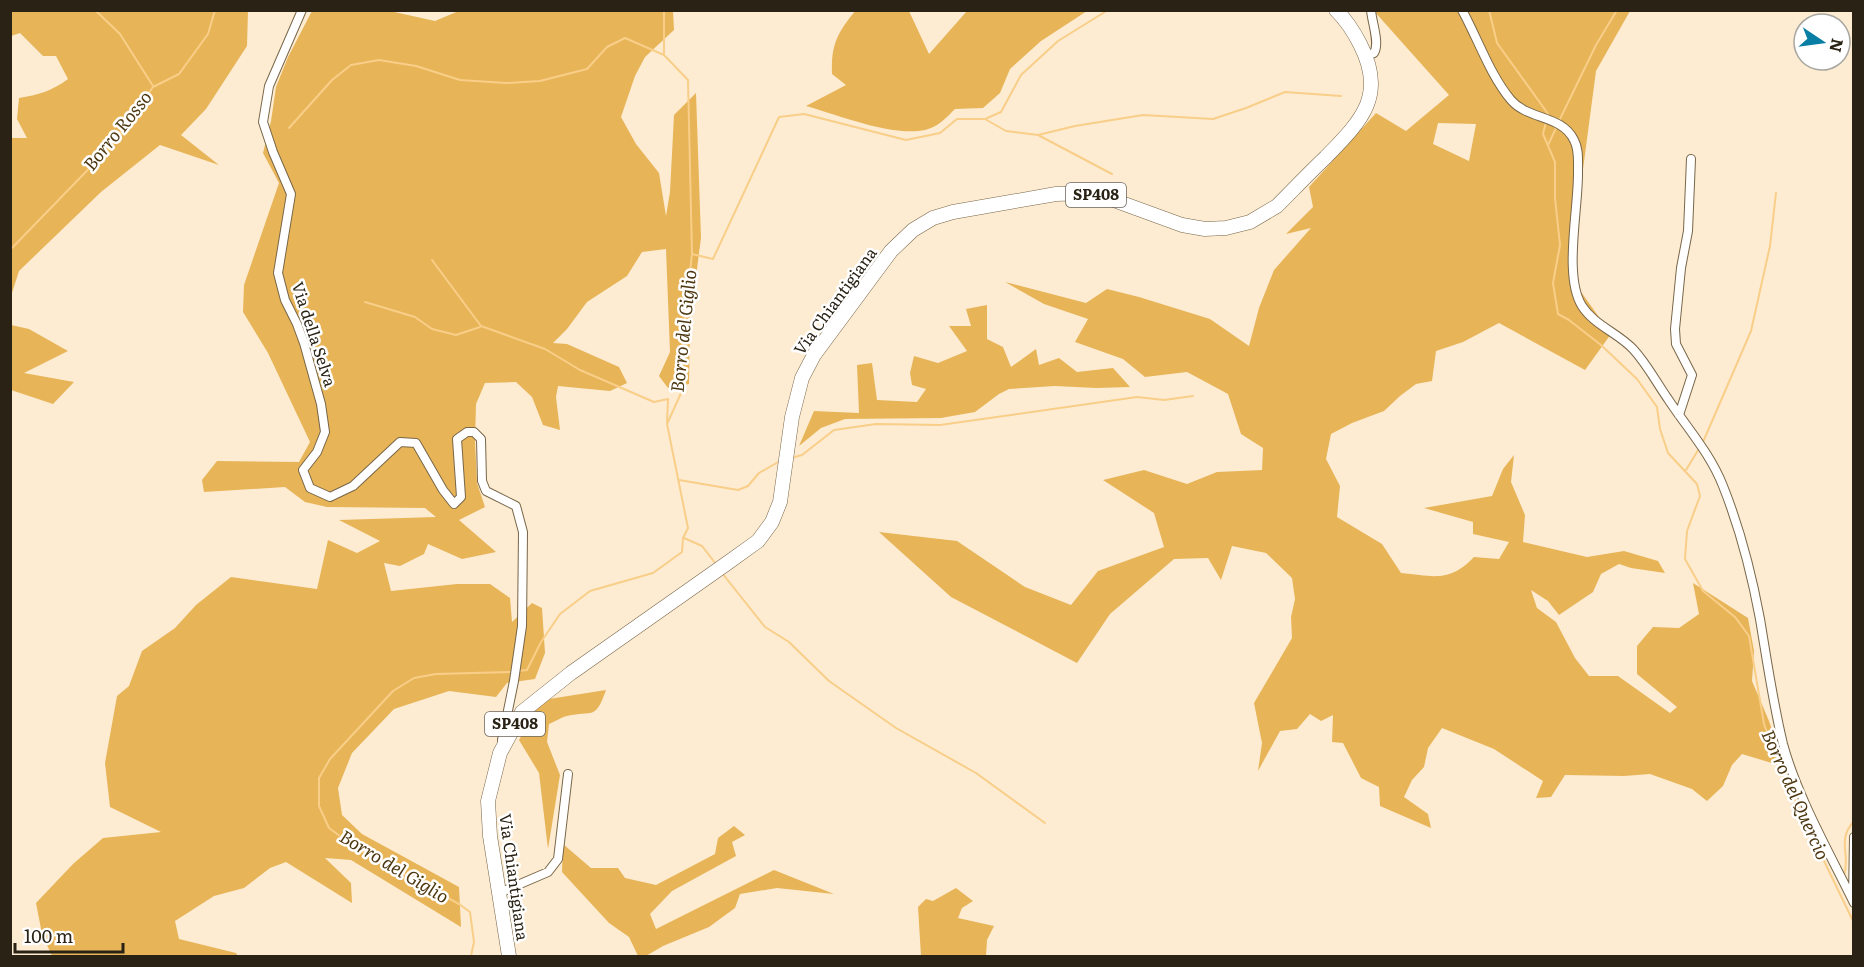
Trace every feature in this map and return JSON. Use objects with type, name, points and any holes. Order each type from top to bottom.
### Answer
[{"type":"main road","name":"Via Chiantigiana","points":[[509,957],[490,836],[488,801],[500,753],[522,712],[571,673],[706,580],[758,541],[772,522],[780,502],[789,435],[802,378],[814,355],[891,250],[913,230],[933,218],[953,212],[1056,194],[1088,193],[1182,225],[1205,229],[1226,228],[1250,222],[1277,206],[1354,128],[1370,98],[1372,80],[1370,62],[1346,21],[1336,10]]},
{"type":"street","name":"Via della Selva","points":[[302,10],[269,86],[263,122],[291,194],[278,273],[285,300],[304,344],[321,404],[326,432],[317,452],[303,470],[310,488],[330,497],[353,486],[400,442],[416,443],[443,490],[454,504],[460,497],[457,439],[467,432],[474,432],[481,439],[482,481],[486,491],[516,506],[523,532],[522,626],[500,753]]},
{"type":"street","points":[[1366,56],[1374,53],[1377,44],[1371,10]]},
{"type":"street","points":[[1462,10],[1500,84],[1512,101],[1530,113],[1559,123],[1575,140],[1579,180],[1572,276],[1577,293],[1582,306],[1589,314],[1631,347],[1645,363],[1707,454],[1723,485],[1755,596],[1784,747],[1799,790],[1853,902]]},
{"type":"street","points":[[1679,415],[1692,375],[1676,344],[1675,329],[1681,268],[1688,231],[1691,159]]},
{"type":"street","points":[[499,893],[548,872],[558,859],[568,774]]},
{"type":"street","points":[[1853,902],[1854,837]]},
{"type":"shaded area","points":[[11,10],[248,11],[247,46],[206,109],[181,135],[219,165],[160,145],[101,192],[19,271],[11,296],[11,138],[27,138],[17,119],[19,98],[45,92],[68,79],[56,56],[43,56],[20,33],[11,36]]},
{"type":"shaded area","points":[[461,10],[673,11],[674,30],[645,57],[635,76],[621,117],[636,144],[659,173],[666,216],[670,192],[674,115],[696,93],[701,238],[690,323],[689,384],[668,388],[659,376],[670,352],[666,249],[642,252],[627,276],[587,302],[567,329],[553,343],[567,344],[619,367],[627,383],[610,391],[558,386],[556,397],[560,430],[543,425],[532,397],[516,382],[485,383],[476,404],[475,442],[477,483],[485,507],[459,520],[496,552],[462,559],[428,544],[424,554],[400,566],[384,563],[391,591],[457,584],[490,584],[510,598],[512,622],[532,603],[542,608],[545,653],[535,679],[507,683],[496,697],[449,691],[394,709],[352,753],[338,788],[342,815],[362,834],[459,887],[461,927],[351,860],[325,858],[351,883],[352,903],[286,862],[270,868],[244,888],[214,896],[175,921],[179,939],[236,953],[238,956],[52,956],[42,934],[36,903],[73,864],[103,838],[161,832],[110,807],[105,763],[117,696],[129,686],[142,651],[175,628],[196,605],[231,577],[317,589],[328,540],[357,553],[380,541],[339,520],[436,517],[425,508],[327,507],[305,502],[285,487],[204,492],[202,480],[217,461],[299,462],[310,442],[268,353],[243,312],[244,285],[279,183],[263,153],[276,87],[288,57],[312,11],[390,11],[435,21]]},
{"type":"shaded area","points":[[856,10],[909,11],[929,54],[967,11],[1087,11],[1041,41],[1010,69],[1000,93],[983,108],[955,109],[934,127],[912,131],[881,128],[806,106],[846,85],[832,74],[834,47],[844,26]]},
{"type":"shaded area","points":[[1374,11],[1630,11],[1596,71],[1569,275],[1611,334],[1585,370],[1499,323],[1463,342],[1436,351],[1432,381],[1416,384],[1384,411],[1331,434],[1326,459],[1340,486],[1337,517],[1382,544],[1401,573],[1440,576],[1457,571],[1474,557],[1499,559],[1509,542],[1473,534],[1473,522],[1424,508],[1492,496],[1503,469],[1514,455],[1511,482],[1525,515],[1523,542],[1587,557],[1624,551],[1658,561],[1665,573],[1619,564],[1601,574],[1593,592],[1559,615],[1548,601],[1531,590],[1537,608],[1556,622],[1575,658],[1589,676],[1618,676],[1670,713],[1677,707],[1637,674],[1637,646],[1653,627],[1679,628],[1699,614],[1693,583],[1748,618],[1754,651],[1752,681],[1785,767],[1742,754],[1732,765],[1723,786],[1707,801],[1692,789],[1650,774],[1565,775],[1551,797],[1536,798],[1543,781],[1494,749],[1442,728],[1428,748],[1424,767],[1412,780],[1404,797],[1428,814],[1431,828],[1380,806],[1379,787],[1361,778],[1343,743],[1332,742],[1333,715],[1321,721],[1310,714],[1297,729],[1280,731],[1258,771],[1262,743],[1254,703],[1292,638],[1291,617],[1295,599],[1292,578],[1266,553],[1232,546],[1221,580],[1208,558],[1174,559],[1110,614],[1077,663],[951,597],[879,532],[957,541],[1025,587],[1071,605],[1098,571],[1164,547],[1154,513],[1103,480],[1144,470],[1187,484],[1217,472],[1262,470],[1263,448],[1241,434],[1228,394],[1187,372],[1145,377],[1123,359],[1075,342],[1088,319],[1044,304],[1005,282],[1086,303],[1107,289],[1139,297],[1210,319],[1249,346],[1259,308],[1274,270],[1311,228],[1286,234],[1313,207],[1309,187],[1376,113],[1406,131],[1449,95]],"holes":[[[1438,123],[1476,124],[1469,161],[1433,144]]]},
{"type":"shaded area","points":[[987,305],[987,339],[1003,347],[1011,367],[1036,349],[1039,365],[1059,358],[1077,372],[1113,368],[1130,387],[1055,386],[1009,389],[975,412],[941,418],[845,419],[821,428],[799,446],[814,411],[859,413],[857,365],[872,363],[877,400],[917,402],[926,389],[912,385],[910,373],[914,356],[938,363],[967,351],[949,326],[971,326],[966,309]]},
{"type":"shaded area","points":[[11,325],[29,329],[68,351],[24,373],[74,382],[53,404],[11,390]]},
{"type":"shaded area","points":[[606,690],[596,710],[565,717],[549,724],[547,742],[560,775],[548,849],[539,773],[519,740],[536,710],[549,699]]},
{"type":"shaded area","points":[[734,826],[745,835],[732,842],[736,856],[672,891],[650,914],[656,929],[774,870],[834,894],[777,888],[740,894],[735,908],[709,927],[663,946],[646,956],[638,956],[629,937],[609,923],[562,872],[563,844],[591,868],[618,868],[625,878],[656,885],[715,854],[718,838]]},
{"type":"shaded area","points":[[956,888],[973,901],[962,908],[958,918],[994,926],[987,940],[986,956],[921,956],[918,907],[926,899],[933,901]]},
{"type":"waterway","points":[[95,10],[120,34],[153,86]]},
{"type":"waterway","name":"Borro Rosso","points":[[10,250],[108,149],[153,87],[179,74],[208,34],[215,10]]},
{"type":"waterway","name":"Borro del Giglio","points":[[518,671],[527,670],[541,642],[560,614],[590,591],[653,573],[682,552],[683,538],[688,528],[667,424],[682,391],[683,335],[692,254],[688,80],[664,55],[664,10]]},
{"type":"waterway","points":[[985,119],[1001,112],[1021,75],[1058,41],[1108,10]]},
{"type":"waterway","name":"Borro del Quercio","points":[[1489,10],[1497,43],[1548,114],[1547,116]]},
{"type":"waterway","points":[[1559,121],[1596,45],[1617,10]]},
{"type":"waterway","points":[[289,128],[332,80],[351,65],[379,60],[416,66],[460,80],[506,83],[540,81],[587,69],[607,47],[625,38],[664,55]]},
{"type":"waterway","points":[[692,254],[713,259],[779,117],[804,114],[906,140],[940,133],[957,119],[985,119],[1006,131],[1038,135],[1075,126],[1143,115],[1213,119],[1285,92],[1341,96]]},
{"type":"waterway","name":"Borro del Quercio","points":[[1546,122],[1543,134],[1555,162],[1555,198],[1560,245],[1553,283],[1558,314],[1601,345],[1637,379],[1657,407],[1660,429],[1668,453],[1697,484],[1700,496],[1687,531],[1685,559],[1703,591],[1735,617],[1749,636],[1764,724],[1783,776],[1854,923]]},
{"type":"waterway","points":[[1548,145],[1557,126]]},
{"type":"waterway","points":[[1038,135],[1112,174]]},
{"type":"waterway","points":[[1703,442],[1751,331],[1770,246],[1776,193]]},
{"type":"waterway","points":[[432,260],[481,326],[545,349],[580,370],[654,402],[668,399],[667,422]]},
{"type":"waterway","points":[[365,302],[415,317],[432,329],[456,335],[480,327]]},
{"type":"waterway","points":[[791,458],[802,455],[834,430],[876,424],[940,425],[1137,397],[1164,400],[1193,396]]},
{"type":"waterway","points":[[1686,470],[1700,447]]},
{"type":"waterway","points":[[679,480],[738,490],[748,486],[759,473],[780,461]]},
{"type":"waterway","points":[[684,538],[702,546],[716,564]]},
{"type":"waterway","points":[[722,573],[765,627],[789,642],[829,681],[896,728],[976,773],[1045,823]]},
{"type":"waterway","name":"Borro del Giglio","points":[[471,956],[474,942],[470,912],[355,847],[329,828],[319,806],[319,778],[330,759],[393,691],[414,678],[436,674],[512,672]]},
{"type":"waterway","points":[[1844,875],[1846,835],[1854,821]]}]
